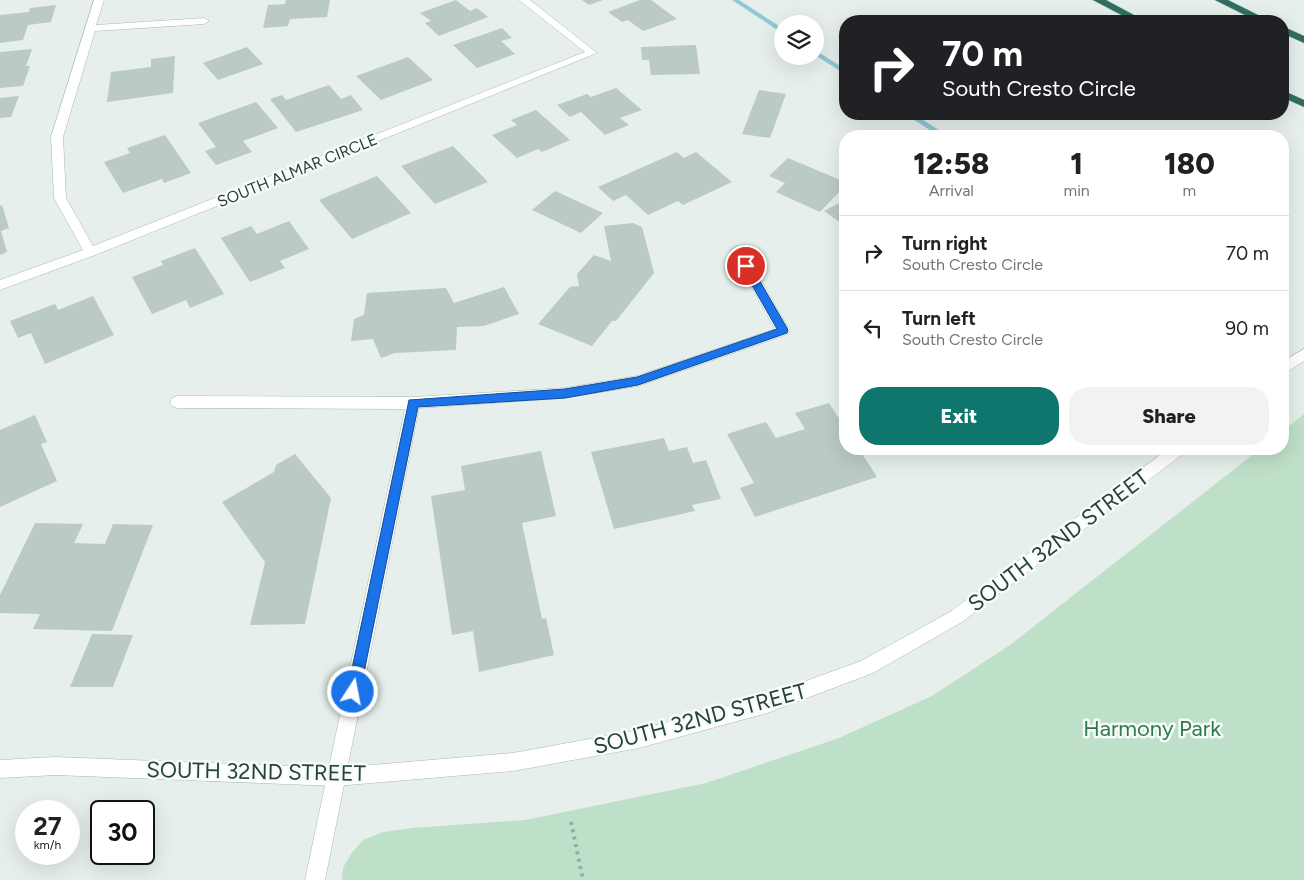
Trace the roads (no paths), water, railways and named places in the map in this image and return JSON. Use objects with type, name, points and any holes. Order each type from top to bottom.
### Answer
[{"type":"highway","points":[[1098,0],[1128,15]]},
{"type":"highway","points":[[1220,0],[1253,15]]},
{"type":"highway","points":[[1226,0],[1255,15]]},
{"type":"highway","points":[[1289,33],[1304,40]]},
{"type":"highway","points":[[1289,96],[1304,104]]},
{"type":"street","points":[[90,252],[60,198],[57,137],[92,28],[99,0]]},
{"type":"street","name":"SOUTH ALMAR CIRCLE","points":[[0,285],[90,252],[592,53],[524,0]]},
{"type":"street","points":[[92,28],[204,20]]},
{"type":"street","points":[[177,402],[413,403],[565,394],[638,381],[783,331],[737,250]]},
{"type":"street","points":[[1289,365],[1304,354]]},
{"type":"street","points":[[315,880],[413,403]]},
{"type":"street","name":"SOUTH 32ND STREET","points":[[0,769],[56,766],[336,776],[513,762],[639,740],[767,704],[867,667],[956,617],[1170,455]]},
{"type":"waterway","points":[[735,0],[774,26]]},
{"type":"waterway","points":[[824,58],[839,68]]},
{"type":"waterway","points":[[919,120],[934,130]]},
{"type":"park label","name":"Harmony Park","points":[[1152,728]]}]
